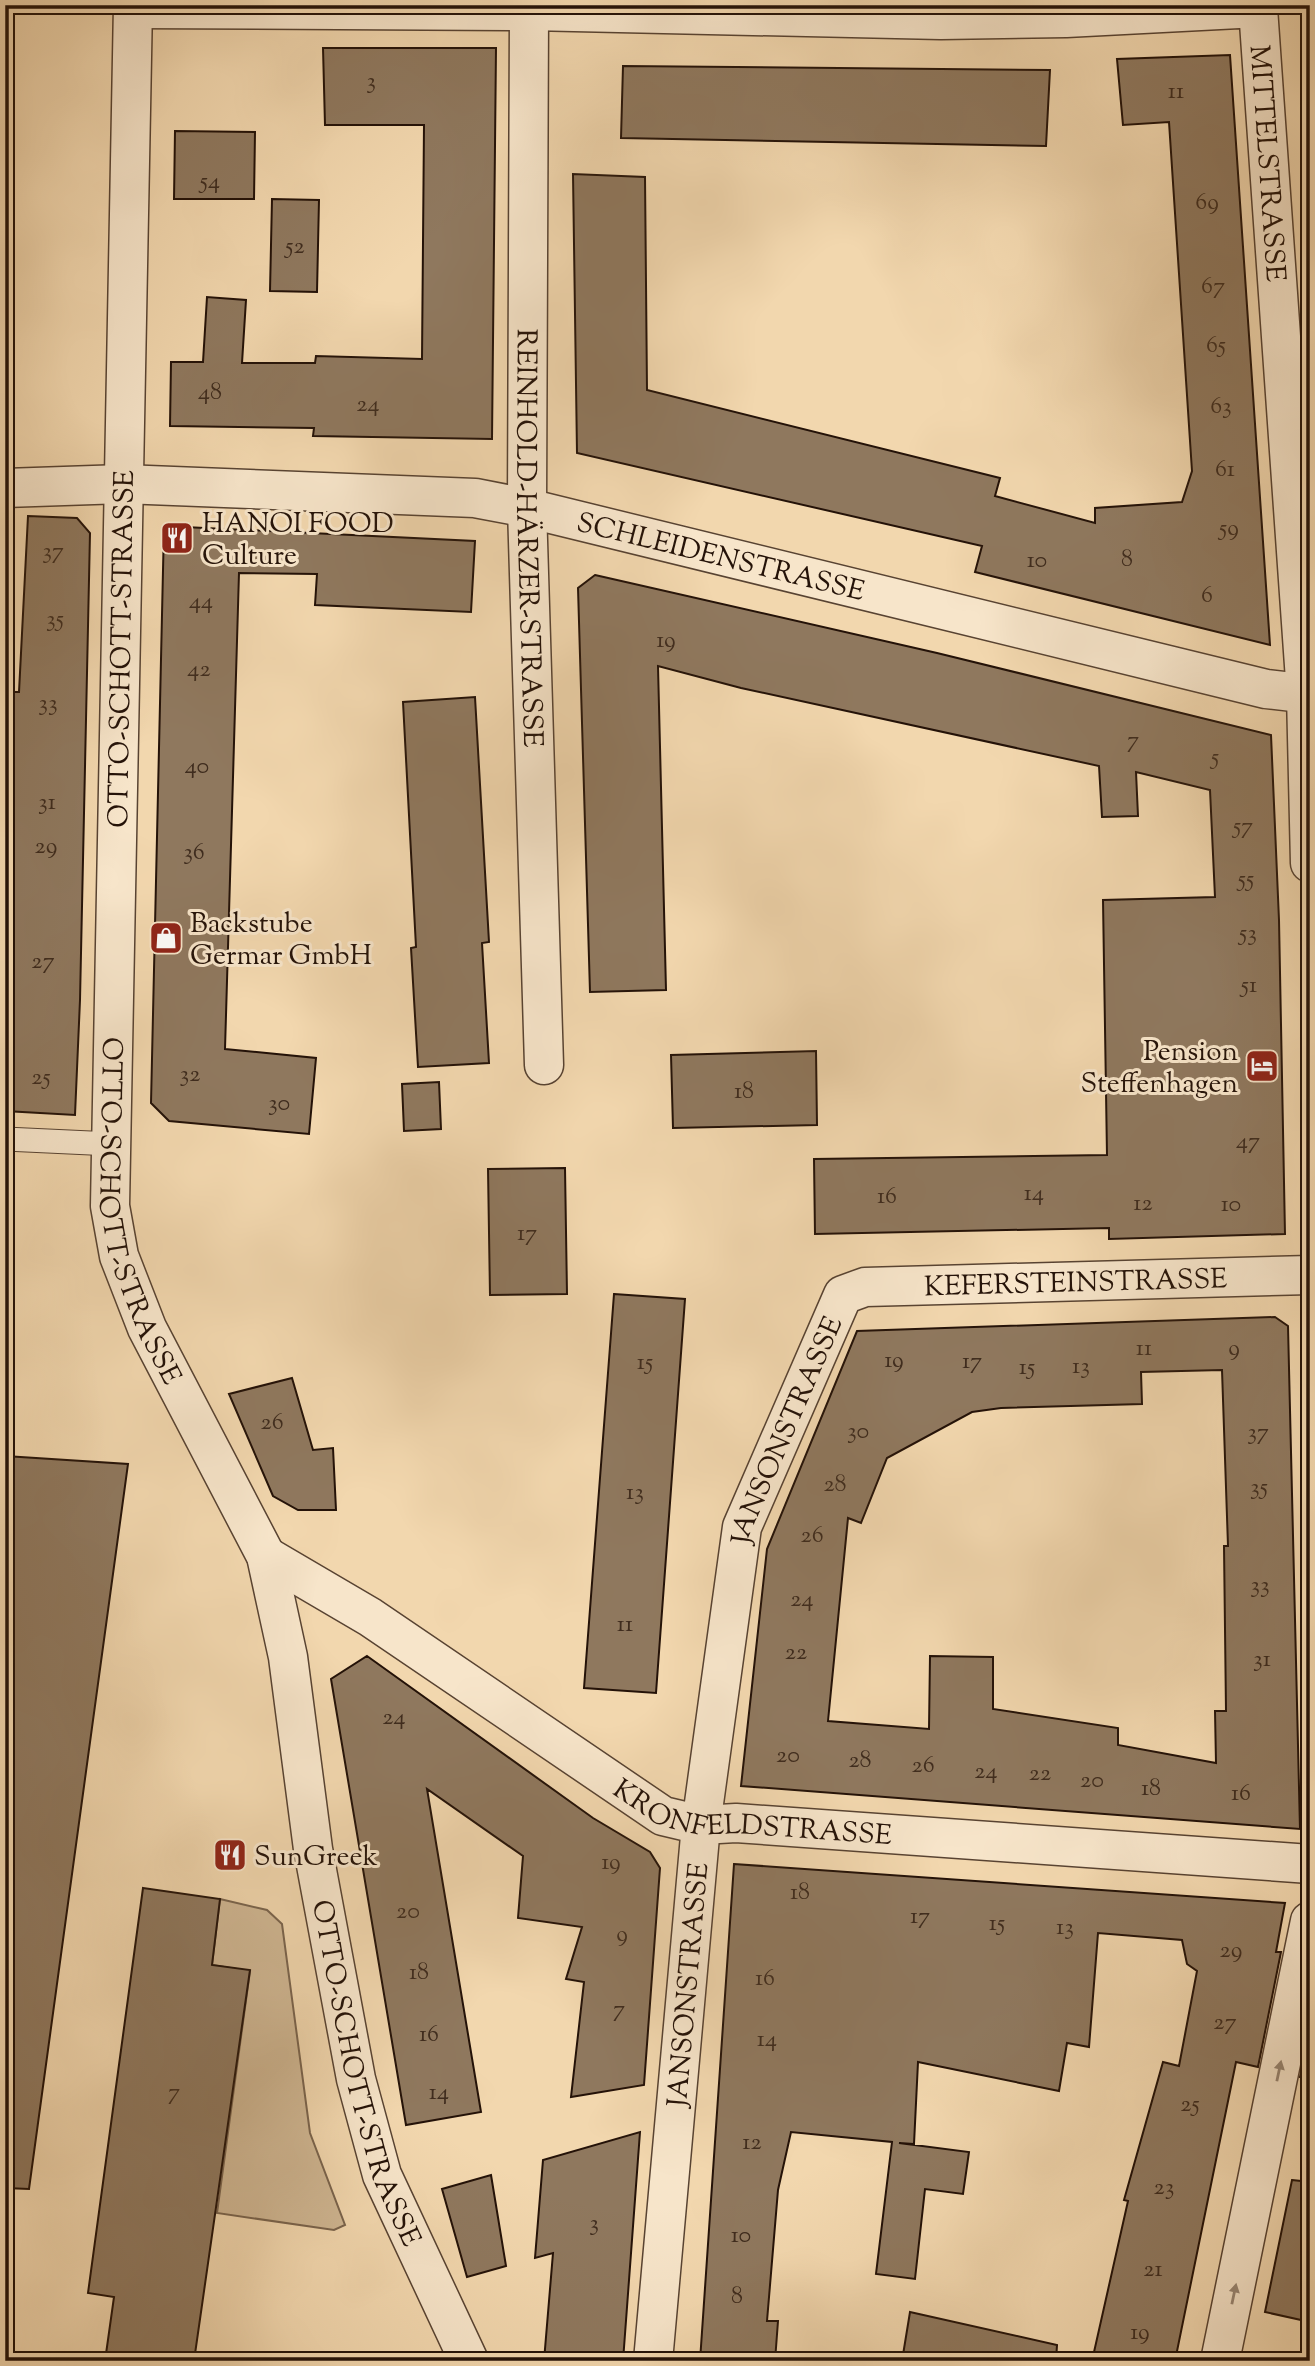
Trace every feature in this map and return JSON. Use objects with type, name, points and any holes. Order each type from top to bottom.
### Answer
[{"type":"street","points":[[133,7],[941,12]]},
{"type":"street","name":"OTTO-SCHOTT-STRASSE","points":[[133,7],[110,1206],[119,1256],[147,1328],[267,1556],[288,1657],[313,1849],[356,2079],[382,2175],[469,2361]]},
{"type":"street","name":"MITTELSTRASSE","points":[[941,12],[1066,18],[1258,8],[1308,694],[1310,863]]},
{"type":"street","name":"REINHOLD-HÄRZER-STRASSE","points":[[529,11],[527,508],[544,1065]]},
{"type":"street","name":"SCHLEIDENSTRASSE","points":[[5,488],[123,484],[475,498],[527,508],[1252,686],[1308,694]]},
{"type":"street","name":"KEFERSTEINSTRASSE","points":[[843,1295],[865,1287],[1310,1275]]},
{"type":"street","name":"JANSONSTRASSE","points":[[653,2361],[701,1825],[742,1527],[843,1295]]},
{"type":"street","name":"KRONFELDSTRASSE","points":[[267,1556],[370,1617],[663,1816],[701,1825],[736,1824],[1310,1864]]},
{"type":"street","points":[[1220,2361],[1310,1921]]},
{"type":"lane","points":[[5,1139],[112,1144]]},
{"type":"shaded area","points":[[220,1899],[267,1910],[282,1924],[310,2133],[345,2225],[334,2230],[217,2213],[250,1971],[212,1965]]},
{"type":"building","points":[[323,48],[496,48],[492,439],[313,436],[314,428],[170,426],[171,362],[203,362],[207,297],[246,300],[242,363],[315,363],[316,356],[422,359],[424,125],[325,125]]},
{"type":"building","points":[[1230,55],[1270,645],[975,572],[982,546],[577,453],[573,174],[645,177],[647,390],[1000,478],[995,496],[1095,523],[1095,508],[1182,502],[1192,471],[1169,122],[1123,125],[1117,59]]},
{"type":"building","points":[[623,66],[1050,70],[1046,146],[621,138]]},
{"type":"building","points":[[175,131],[255,132],[254,199],[174,199]]},
{"type":"building","points":[[272,199],[319,200],[317,292],[270,291]]},
{"type":"building","points":[[28,516],[77,518],[90,533],[75,1115],[5,1111],[5,866],[9,866],[12,779],[6,779],[10,692],[19,692]]},
{"type":"building","points":[[164,526],[475,541],[471,612],[315,605],[317,574],[239,573],[225,1049],[316,1058],[309,1134],[169,1121],[151,1103]]},
{"type":"building","points":[[595,575],[937,653],[1271,735],[1279,920],[1285,1234],[1109,1239],[1109,1228],[815,1234],[814,1159],[1107,1155],[1103,900],[1215,897],[1210,790],[1136,772],[1138,816],[1102,817],[1099,766],[741,688],[658,666],[666,990],[590,992],[578,588]]},
{"type":"building","points":[[475,697],[489,942],[482,943],[489,1063],[418,1067],[411,948],[416,947],[403,702]]},
{"type":"building","points":[[816,1051],[817,1125],[673,1128],[671,1055]]},
{"type":"building","points":[[439,1082],[441,1129],[404,1131],[402,1084]]},
{"type":"building","points":[[565,1168],[567,1294],[490,1295],[488,1169]]},
{"type":"building","points":[[614,1294],[685,1299],[656,1693],[584,1688]]},
{"type":"building","points":[[1275,1317],[1288,1326],[1300,1829],[741,1786],[767,1549],[857,1331]],"holes":[[[1222,1370],[1228,1546],[1224,1546],[1226,1711],[1215,1711],[1216,1763],[1118,1745],[1118,1728],[993,1709],[993,1657],[930,1656],[929,1729],[828,1721],[848,1518],[861,1523],[887,1458],[972,1412],[1001,1408],[1142,1404],[1141,1372]]]},
{"type":"building","points":[[292,1378],[313,1450],[333,1448],[336,1510],[298,1510],[273,1496],[229,1394]]},
{"type":"building","points":[[5,1456],[128,1464],[29,2189],[5,2188]]},
{"type":"building","points":[[367,1656],[593,1818],[650,1852],[660,1868],[644,2085],[571,2097],[584,1982],[566,1979],[582,1927],[518,1918],[523,1856],[427,1789],[481,2112],[406,2125],[331,1679]]},
{"type":"building","points":[[734,1864],[1285,1903],[1276,1952],[1281,1952],[1258,2067],[1236,2062],[1175,2361],[1092,2361],[1128,2201],[1124,2200],[1163,2062],[1179,2066],[1197,1971],[1187,1964],[1182,1940],[1098,1933],[1089,2047],[1067,2043],[1059,2091],[918,2062],[914,2144],[899,2143],[969,2152],[963,2194],[925,2189],[915,2279],[876,2274],[892,2142],[791,2132],[778,2190],[767,2321],[778,2321],[775,2361],[700,2361]]},
{"type":"building","points":[[143,1888],[220,1899],[212,1965],[250,1970],[194,2361],[105,2361],[114,2297],[88,2293]]},
{"type":"building","points":[[1310,2031],[1310,2080],[1300,2077]]},
{"type":"building","points":[[640,2132],[623,2361],[544,2361],[553,2253],[535,2258],[543,2160]]},
{"type":"building","points":[[491,2175],[506,2266],[467,2277],[442,2189]]},
{"type":"building","points":[[1292,2180],[1310,2182],[1310,2322],[1265,2312]]},
{"type":"building","points":[[910,2312],[1057,2345],[1056,2361],[902,2361]]},
{"type":"place","name":"HANOI FOOD Culture","points":[[177,538]]},
{"type":"place","name":"Backstube Germar GmbH","points":[[166,938]]},
{"type":"place","name":"Pension Steffenhagen","points":[[1262,1066]]},
{"type":"place","name":"SunGreek","points":[[230,1855]]}]
